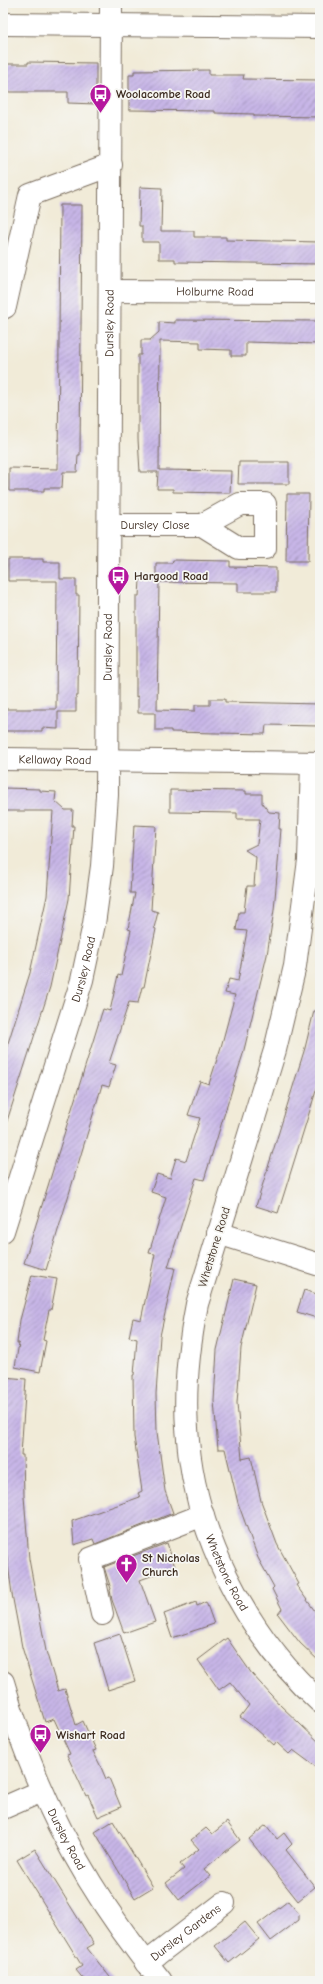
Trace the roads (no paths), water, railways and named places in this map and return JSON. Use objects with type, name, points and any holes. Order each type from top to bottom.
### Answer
[{"type":"street","points":[[111,3],[111,25]]},
{"type":"street","points":[[3,24],[320,27]]},
{"type":"street","name":"Dursley Road","points":[[3,1232],[82,980],[94,924],[102,866],[107,761],[111,25]]},
{"type":"street","points":[[3,308],[5,307],[30,195],[111,165]]},
{"type":"street","name":"Holburne Road","points":[[110,291],[320,292]]},
{"type":"street","name":"Dursley Close","points":[[109,525],[202,526]]},
{"type":"street","name":"Kellaway Road","points":[[3,759],[107,761]]},
{"type":"street","points":[[107,761],[316,763]]},
{"type":"street","name":"Whetstone Road","points":[[316,763],[309,860],[295,966],[275,1050],[197,1304],[189,1348],[186,1392],[187,1428],[192,1468],[203,1515],[218,1556],[247,1614],[278,1658],[320,1702]]},
{"type":"street","points":[[218,1233],[320,1265]]},
{"type":"street","points":[[102,1614],[90,1559],[203,1515]]},
{"type":"street","name":"Dursley Road","points":[[3,1682],[22,1744],[42,1791],[64,1836],[91,1884],[116,1923],[161,1981]]},
{"type":"street","points":[[3,1808],[42,1791]]},
{"type":"street","name":"Dursley Gardens","points":[[146,1963],[224,1902]]},
{"type":"place","name":"Woolacombe Road","points":[[100,114]]},
{"type":"place","name":"Hargood Road","points":[[119,596]]},
{"type":"place","name":"St Nicholas Church","points":[[126,1584]]},
{"type":"place","name":"Wishart Road","points":[[41,1754]]}]
